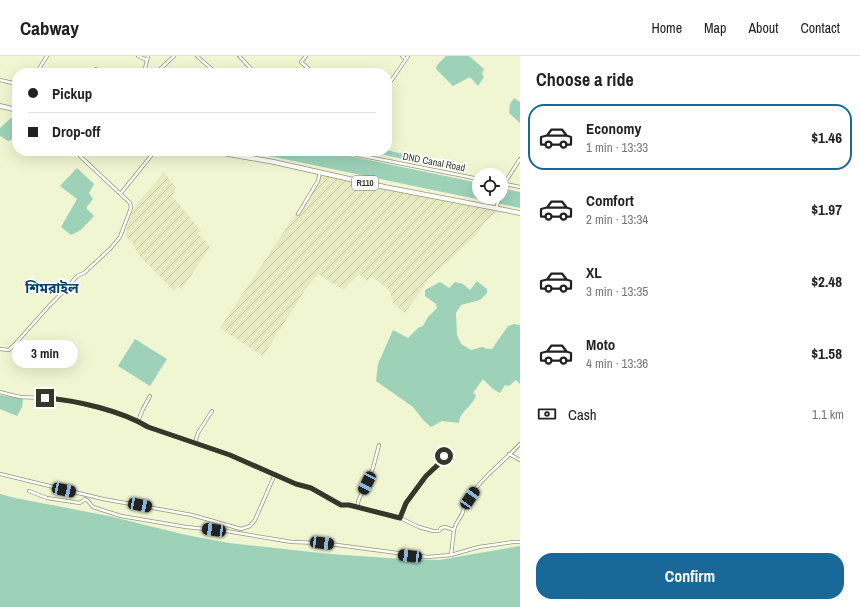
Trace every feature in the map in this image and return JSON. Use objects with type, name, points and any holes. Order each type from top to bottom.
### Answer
[{"type":"main road","points":[[0,106],[12,109]]},
{"type":"main road","name":"R110","points":[[240,156],[274,162],[438,198],[520,213]]},
{"type":"street","points":[[41,68],[47,56]]},
{"type":"street","points":[[138,56],[147,60]]},
{"type":"street","points":[[145,68],[148,56]]},
{"type":"street","points":[[161,68],[174,56]]},
{"type":"street","points":[[197,56],[210,68]]},
{"type":"street","points":[[239,56],[250,68]]},
{"type":"street","points":[[306,56],[301,62],[308,68]]},
{"type":"street","points":[[402,56],[406,59]]},
{"type":"street","points":[[392,80],[408,56]]},
{"type":"street","points":[[0,80],[12,83]]},
{"type":"street","points":[[0,349],[9,350],[77,276],[84,273],[110,249],[120,237],[131,206],[120,193],[80,156]]},
{"type":"street","points":[[120,193],[151,156]]},
{"type":"street","name":"DND Canal Road","points":[[363,156],[472,178]]},
{"type":"street","points":[[508,177],[520,159]]},
{"type":"street","points":[[298,214],[318,181],[320,172]]},
{"type":"street","points":[[508,185],[520,187]]},
{"type":"street","points":[[496,208],[497,204]]},
{"type":"street","points":[[0,392],[21,397],[57,399],[95,407],[138,421],[148,427],[230,455],[296,484],[317,491],[341,505],[357,507],[400,518],[433,531],[439,531],[441,528],[454,530]]},
{"type":"street","points":[[138,421],[150,396]]},
{"type":"street","points":[[195,443],[198,434],[212,411]]},
{"type":"street","points":[[451,555],[455,525],[461,516],[467,501],[495,466],[520,444]]},
{"type":"street","points":[[357,507],[373,468],[379,446]]},
{"type":"street","points":[[400,518],[406,503],[426,476],[448,453]]},
{"type":"street","points":[[509,454],[520,460]]},
{"type":"street","points":[[0,474],[103,499],[192,515],[241,529],[250,526],[255,520],[274,474]]},
{"type":"street","points":[[28,492],[47,498],[80,503],[85,499],[88,500],[93,507],[121,516],[186,527],[226,531],[292,542],[322,543],[428,558],[451,555],[479,547],[520,542]]},
{"type":"shaded area","points":[[446,56],[469,56],[484,69],[482,74],[484,77],[478,86],[470,77],[453,86],[436,69],[437,65]]},
{"type":"shaded area","points":[[514,98],[520,102],[520,123],[509,113],[510,104]]},
{"type":"shaded area","points":[[12,118],[12,140],[8,141],[0,136],[0,128]]},
{"type":"shaded area","points":[[392,151],[411,156],[411,161],[389,156],[392,156]]},
{"type":"shaded area","points":[[270,156],[349,156],[472,182],[472,198]]},
{"type":"shaded area","points":[[77,168],[94,184],[89,193],[93,199],[86,208],[94,216],[81,230],[71,235],[61,227],[77,199],[60,186]]},
{"type":"shaded area","points":[[164,172],[176,188],[172,196],[201,231],[198,234],[210,247],[182,289],[178,286],[174,291],[138,254],[133,243],[125,236],[129,220],[136,205]]},
{"type":"shaded area","points":[[322,174],[496,212],[485,222],[477,234],[429,279],[405,313],[393,303],[390,291],[372,276],[367,281],[359,274],[343,290],[318,274],[305,290],[263,356],[220,328]]},
{"type":"shaded area","points":[[508,189],[520,192],[520,208],[501,204],[508,204]]},
{"type":"shaded area","points":[[477,281],[487,289],[487,293],[480,300],[461,305],[456,313],[457,335],[461,344],[471,350],[482,347],[492,349],[508,326],[514,324],[520,325],[520,384],[516,380],[509,386],[505,385],[500,393],[493,389],[483,379],[473,393],[476,395],[472,403],[462,415],[459,423],[442,421],[431,427],[413,407],[376,381],[378,364],[393,330],[408,338],[418,328],[423,326],[428,317],[437,308],[436,304],[425,296],[425,290],[440,282],[449,288],[455,282],[463,284],[470,290]]},
{"type":"shaded area","points":[[135,339],[167,359],[150,386],[118,366]]},
{"type":"shaded area","points":[[0,395],[23,399],[22,407],[17,416],[0,409]]},
{"type":"shaded area","points":[[0,494],[109,516],[186,535],[229,543],[330,554],[439,560],[520,546],[520,607],[0,607]]},
{"type":"district","name":"শিমরাইল","points":[[52,288]]},
{"type":"route","points":[[45,398],[95,407],[118,414],[137,422],[138,421],[148,427],[230,455],[296,484],[311,488],[341,505],[349,505],[400,518],[409,498],[413,495],[426,476],[440,463],[444,456]]}]
